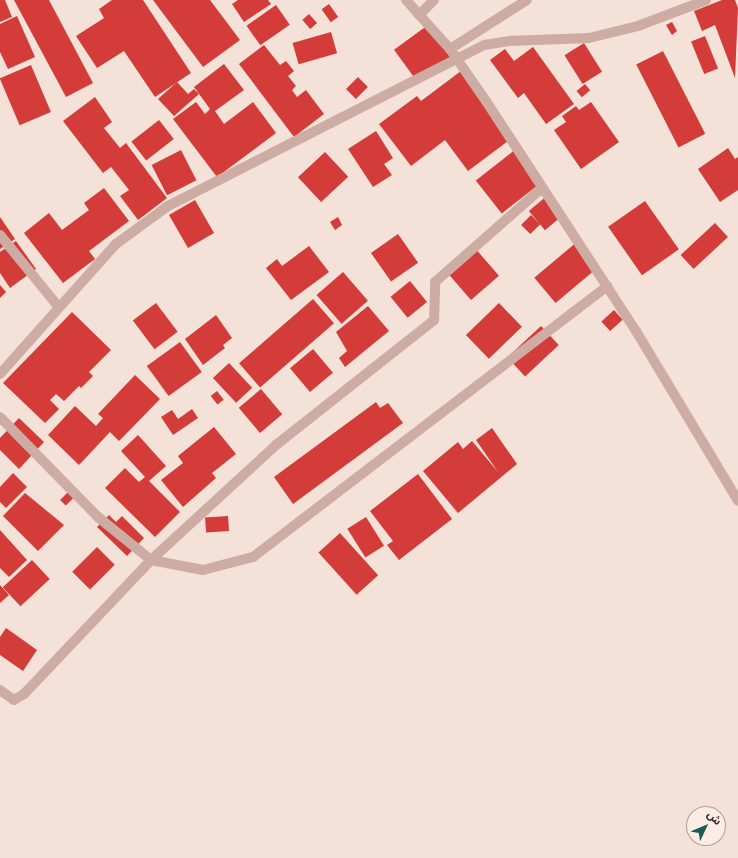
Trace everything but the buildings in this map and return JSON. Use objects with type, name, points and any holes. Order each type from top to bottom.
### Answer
[{"type":"street","points":[[406,0],[450,49],[456,58],[607,286],[738,501]]},
{"type":"street","points":[[419,15],[434,0]]},
{"type":"street","points":[[450,49],[527,0]]},
{"type":"street","points":[[0,374],[58,306],[116,244],[168,206],[456,58],[497,42],[562,41],[614,33],[706,0]]},
{"type":"street","points":[[0,690],[14,700],[24,694],[151,560],[276,445],[434,320],[435,282],[542,188]]},
{"type":"street","points":[[0,235],[58,306]]},
{"type":"street","points":[[0,417],[98,517],[151,560],[203,570],[253,557],[607,286]]}]
